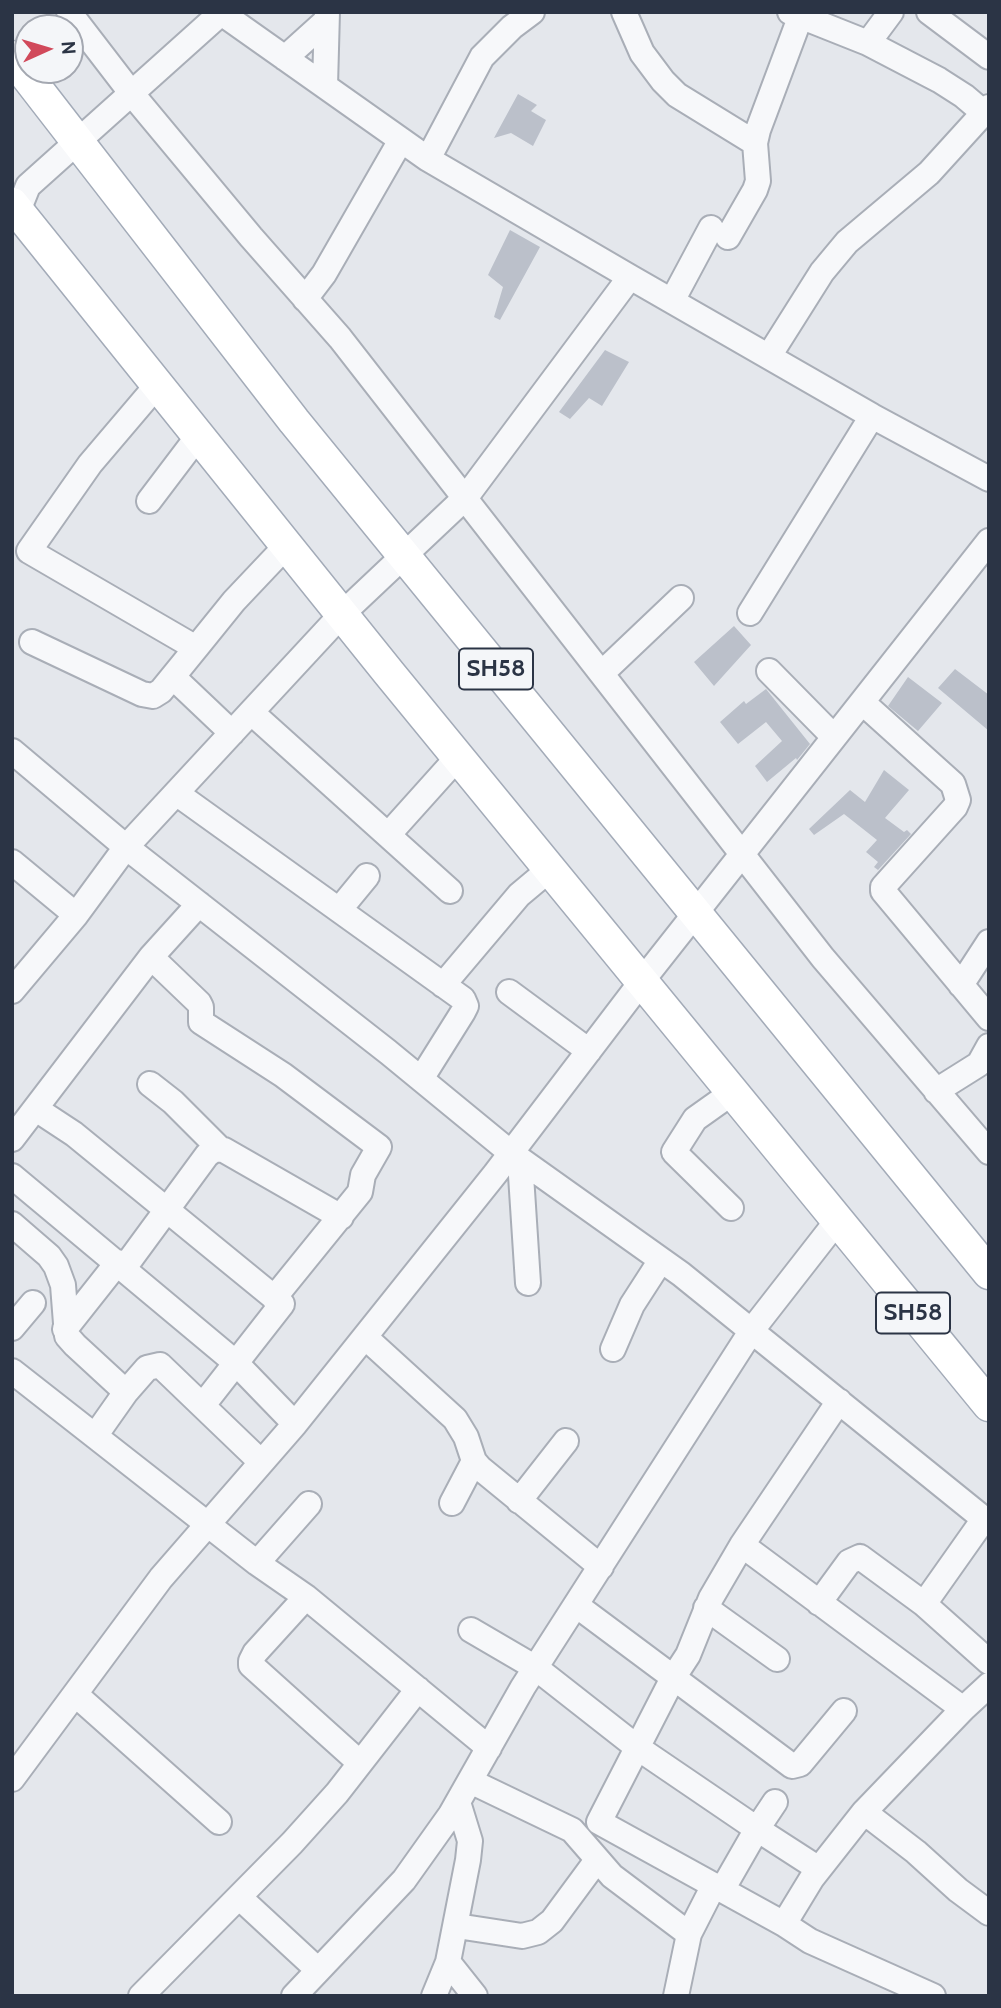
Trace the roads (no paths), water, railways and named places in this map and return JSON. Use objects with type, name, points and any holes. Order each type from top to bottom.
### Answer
[{"type":"main road","name":"SH58","points":[[12,57],[293,421],[989,1273]]},
{"type":"main road","name":"SH58","points":[[14,211],[158,384],[458,757],[989,1405]]},
{"type":"street","points":[[69,12],[132,93],[340,338],[823,958],[989,1152]]},
{"type":"street","points":[[428,159],[482,57],[512,27],[532,12]]},
{"type":"street","points":[[624,12],[642,53],[663,81],[677,95],[755,143]]},
{"type":"street","points":[[868,43],[891,12]]},
{"type":"street","points":[[929,12],[989,57]]},
{"type":"street","points":[[14,211],[28,186],[220,13],[428,159],[872,416],[989,479]]},
{"type":"street","points":[[671,301],[755,190],[758,181],[755,143],[795,14],[868,43],[939,80],[986,110],[929,173],[847,242],[822,272],[769,356]]},
{"type":"street","points":[[285,58],[327,17]]},
{"type":"street","points":[[325,86],[327,17]]},
{"type":"street","points":[[305,299],[324,274],[401,140]]},
{"type":"street","points":[[12,991],[76,915],[126,847],[342,614],[466,497],[629,277]]},
{"type":"street","points":[[158,384],[21,545],[197,648]]},
{"type":"street","points":[[750,614],[872,416]]},
{"type":"street","points":[[149,501],[199,435]]},
{"type":"street","points":[[12,1779],[161,1578],[295,1424],[515,1157],[642,981],[989,541]]},
{"type":"street","points":[[33,642],[142,694],[153,696],[173,677],[234,601],[288,545]]},
{"type":"street","points":[[602,673],[681,598]]},
{"type":"street","points":[[769,671],[834,737]]},
{"type":"street","points":[[173,677],[232,733]]},
{"type":"street","points":[[862,702],[944,774],[957,792],[958,800],[950,815],[883,889],[884,894],[989,1018]]},
{"type":"street","points":[[252,713],[450,891]]},
{"type":"street","points":[[12,751],[126,847],[421,1079],[515,1157],[661,1260],[752,1330],[986,1521],[924,1604]]},
{"type":"street","points":[[388,835],[458,757]]},
{"type":"street","points":[[176,793],[463,999],[465,1009],[421,1079]]},
{"type":"street","points":[[14,867],[76,915]]},
{"type":"street","points":[[443,985],[519,895],[550,869]]},
{"type":"street","points":[[338,910],[366,876]]},
{"type":"street","points":[[12,1139],[151,957],[199,904]]},
{"type":"street","points":[[961,985],[989,942]]},
{"type":"street","points":[[151,957],[199,1003],[201,1022],[282,1075],[378,1145],[377,1152],[363,1175],[360,1192],[274,1297]]},
{"type":"street","points":[[509,992],[589,1051]]},
{"type":"street","points":[[936,1091],[985,1058]]},
{"type":"street","points":[[150,1084],[173,1102],[219,1148],[341,1217]]},
{"type":"street","points":[[731,1208],[674,1152],[695,1119],[733,1092]]},
{"type":"street","points":[[36,1108],[74,1134],[282,1304],[203,1405]]},
{"type":"street","points":[[65,1329],[167,1210],[211,1150],[219,1148]]},
{"type":"street","points":[[515,1157],[528,1283]]},
{"type":"street","points":[[12,1176],[236,1363],[295,1424]]},
{"type":"street","points":[[294,1996],[404,1880],[464,1792],[536,1668],[752,1330],[837,1221]]},
{"type":"street","points":[[12,1224],[49,1256],[56,1266],[63,1286],[65,1329],[75,1345],[125,1392]]},
{"type":"street","points":[[613,1349],[632,1305],[661,1260]]},
{"type":"street","points":[[12,1328],[33,1303]]},
{"type":"street","points":[[365,1337],[455,1419],[466,1437],[474,1461],[600,1567]]},
{"type":"street","points":[[94,1436],[125,1392],[147,1368],[160,1364],[261,1462]]},
{"type":"street","points":[[12,1371],[206,1524],[306,1597],[489,1748]]},
{"type":"street","points":[[839,1401],[742,1545],[706,1608],[688,1655],[673,1678],[599,1822],[785,1924],[810,1941],[933,1996]]},
{"type":"street","points":[[519,1501],[566,1441]]},
{"type":"street","points":[[452,1503],[474,1461]]},
{"type":"street","points":[[257,1563],[309,1504]]},
{"type":"street","points":[[742,1545],[963,1709]]},
{"type":"street","points":[[819,1603],[849,1562],[857,1557],[863,1558],[924,1604],[989,1662]]},
{"type":"street","points":[[306,1597],[255,1653],[250,1661],[251,1665],[360,1763]]},
{"type":"street","points":[[576,1605],[792,1766],[800,1764],[844,1711]]},
{"type":"street","points":[[706,1608],[777,1659]]},
{"type":"street","points":[[471,1630],[536,1668],[638,1748],[819,1869]]},
{"type":"street","points":[[785,1924],[819,1869],[864,1812],[989,1685]]},
{"type":"street","points":[[141,1996],[292,1843],[418,1689]]},
{"type":"street","points":[[75,1694],[219,1822]]},
{"type":"street","points":[[464,1792],[572,1830],[597,1860],[625,1887],[689,1934]]},
{"type":"street","points":[[434,1996],[448,1962],[457,1926],[470,1841],[464,1792]]},
{"type":"street","points":[[676,1996],[689,1934],[775,1802]]},
{"type":"street","points":[[864,1812],[989,1913]]},
{"type":"street","points":[[457,1926],[522,1936],[538,1932],[552,1921],[597,1860]]},
{"type":"street","points":[[239,1897],[318,1970]]},
{"type":"street","points":[[448,1962],[475,1996]]}]
